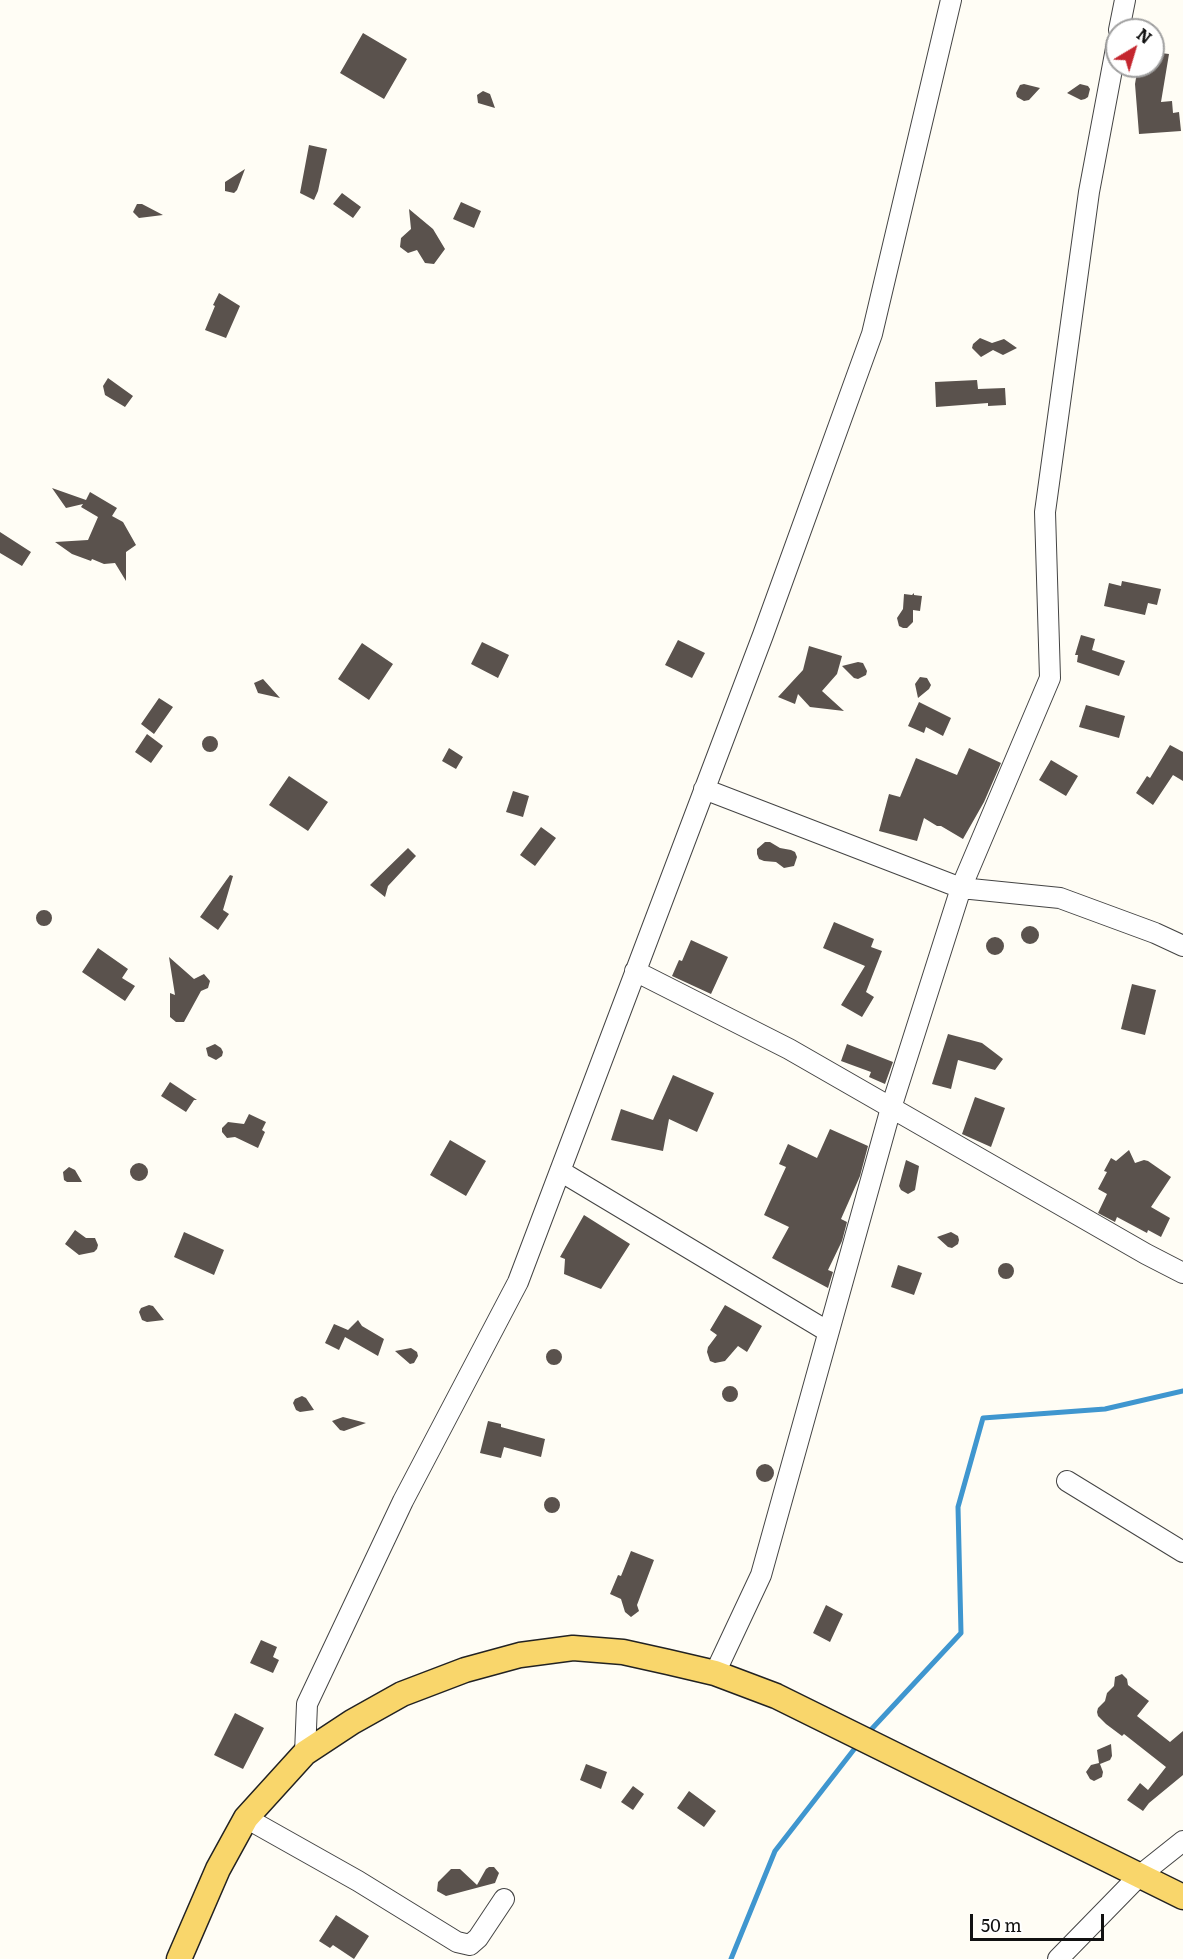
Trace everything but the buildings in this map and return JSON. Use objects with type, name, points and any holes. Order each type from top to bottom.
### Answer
[{"type":"main road","points":[[179,1959],[218,1869],[246,1818],[305,1753],[402,1694],[465,1670],[520,1655],[573,1648],[623,1652],[715,1673],[776,1696],[1183,1897]]},
{"type":"street","points":[[305,1753],[307,1704],[403,1501],[518,1282],[763,635],[872,334],[951,0]]},
{"type":"street","points":[[1121,18],[1125,0]]},
{"type":"street","points":[[715,1673],[761,1575],[827,1331],[891,1108],[961,888],[1050,678],[1045,512],[1089,192],[1110,78]]},
{"type":"street","points":[[704,789],[961,888],[1060,898],[1155,933],[1183,946]]},
{"type":"street","points":[[635,971],[789,1049],[1183,1273]]},
{"type":"street","points":[[560,1171],[827,1331]]},
{"type":"street","points":[[1067,1480],[1183,1552]]},
{"type":"street","points":[[246,1818],[358,1881],[457,1942],[470,1945],[478,1938],[504,1899]]},
{"type":"street","points":[[1058,1959],[1139,1876],[1183,1841]]},
{"type":"waterway","points":[[867,1734],[961,1633],[958,1507],[983,1418],[1105,1409],[1183,1391]]},
{"type":"waterway","points":[[731,1959],[775,1851],[859,1743]]}]
